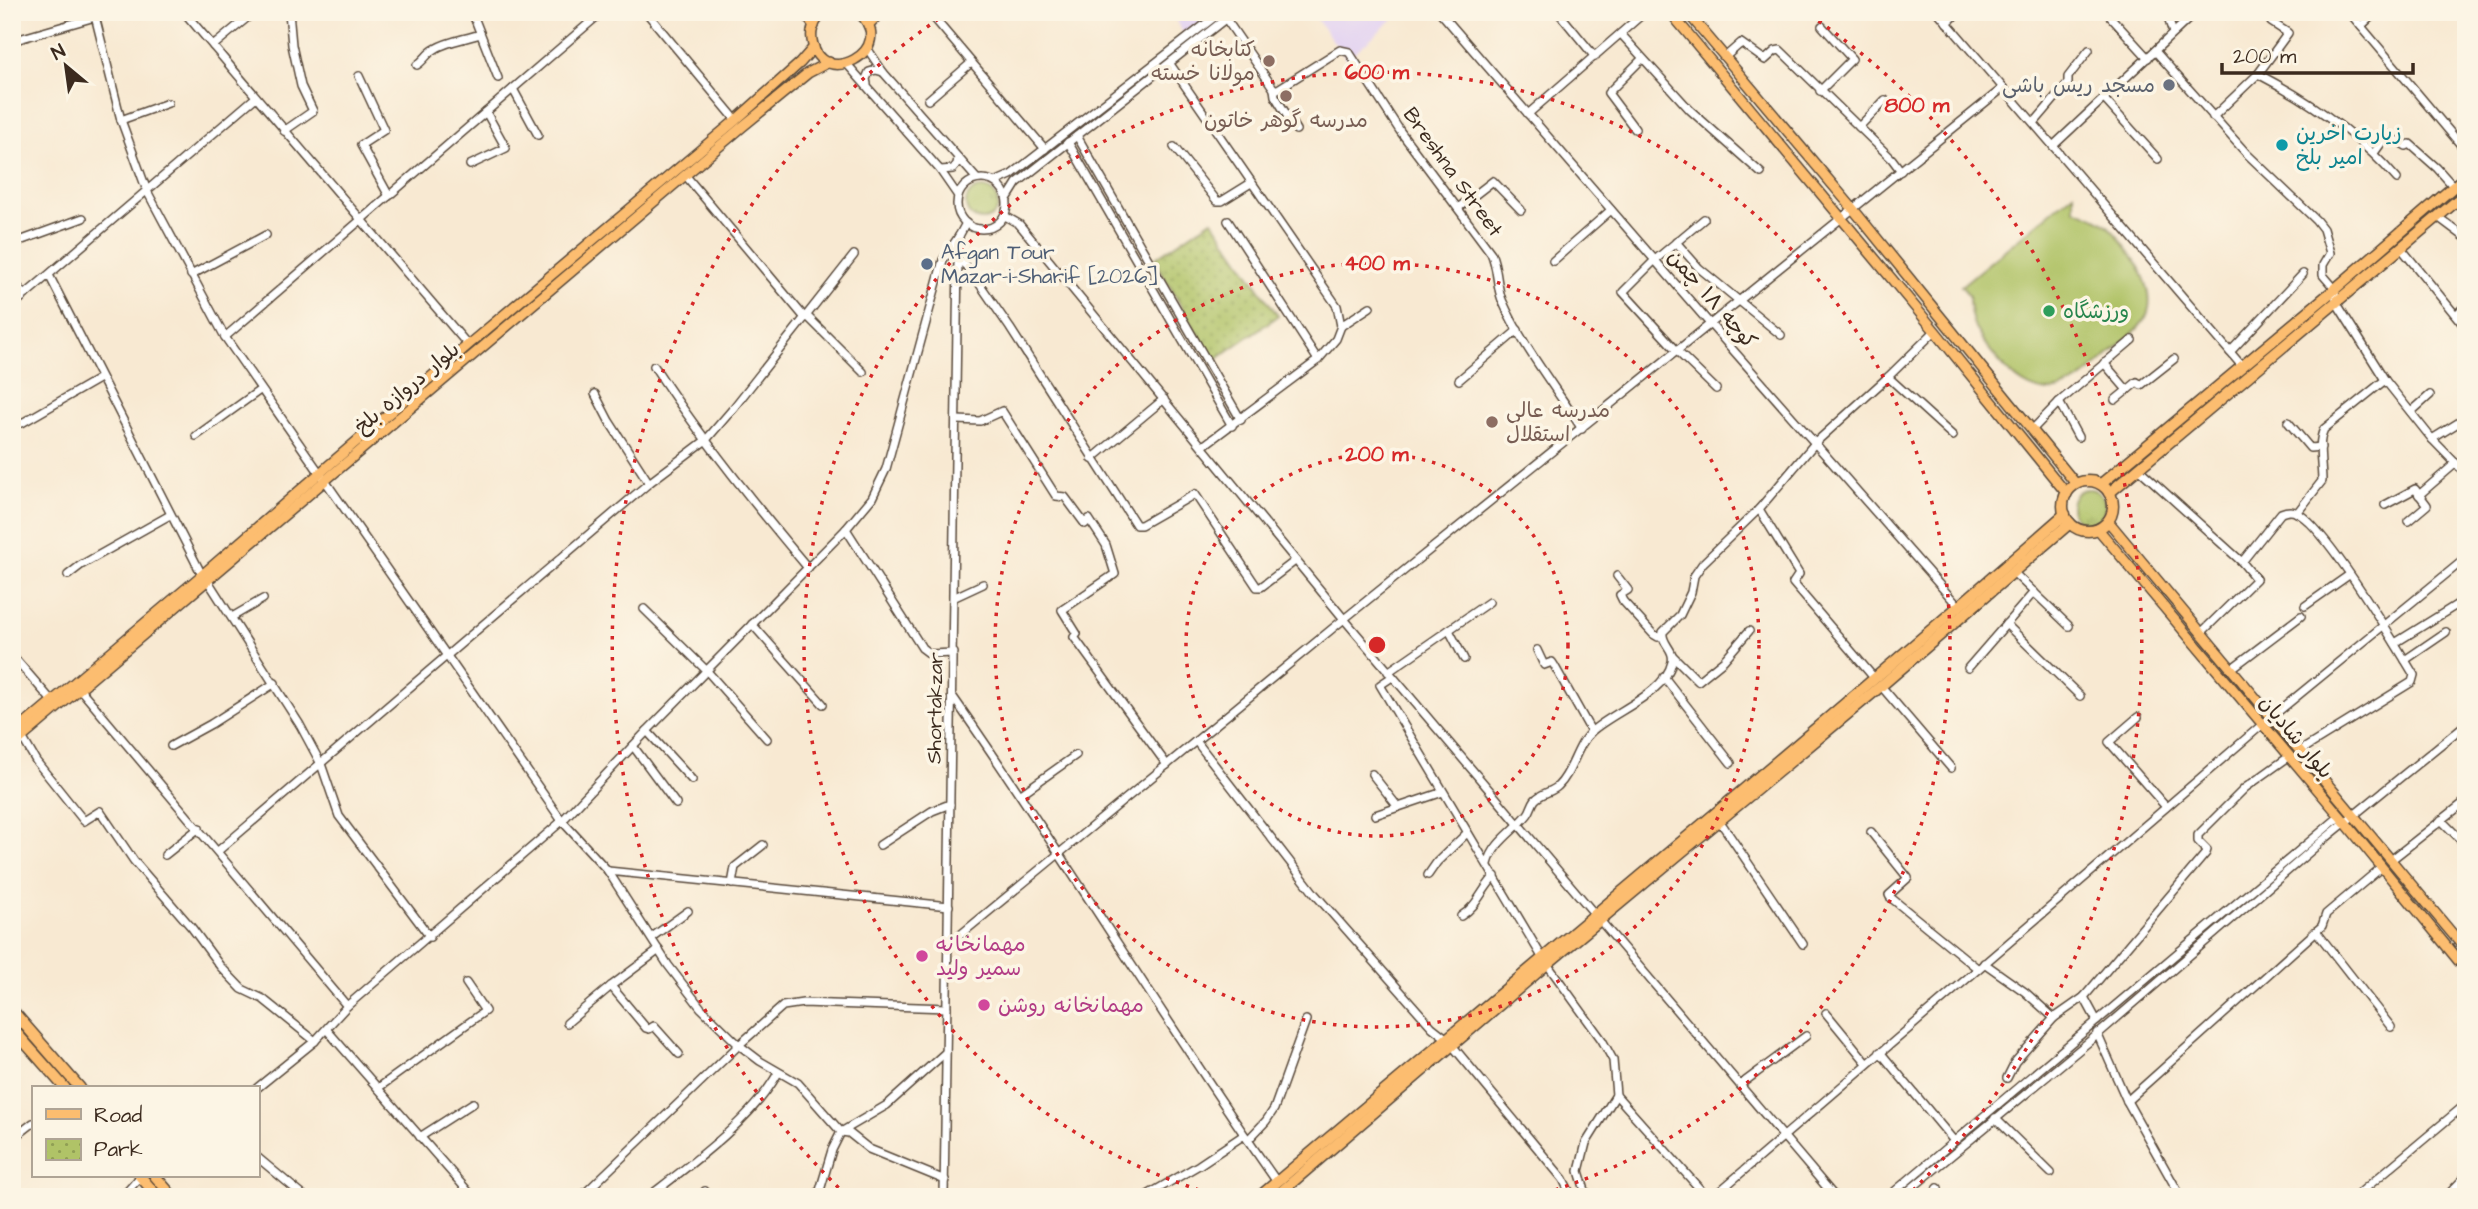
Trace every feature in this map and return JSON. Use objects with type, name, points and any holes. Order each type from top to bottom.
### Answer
[{"type":"highway","points":[[2101,484],[2466,176]]},
{"type":"highway","points":[[2109,493],[2466,193]]},
{"type":"highway","points":[[2093,481],[2101,484],[2109,493],[2113,507],[2108,521],[2098,529],[2083,530],[2068,519],[2064,504],[2067,494],[2077,484],[2093,481]]},
{"type":"highway","points":[[1598,916],[1719,820],[1878,682],[1959,607],[2068,519]]},
{"type":"highway","points":[[1275,1197],[1544,961],[2013,572],[2068,519]]},
{"type":"highway","points":[[12,1010],[78,1086]]},
{"type":"highway","points":[[12,1028],[63,1086]]},
{"type":"highway","points":[[1259,1197],[1450,1042]]},
{"type":"highway","points":[[142,1178],[158,1197]]},
{"type":"highway","points":[[157,1178],[173,1197]]},
{"type":"main road","points":[[804,12],[814,26]]},
{"type":"main road","points":[[825,12],[814,26],[814,47],[820,56],[829,62],[847,64],[856,61],[870,40],[868,25],[858,12]]},
{"type":"main road","points":[[868,25],[881,12]]},
{"type":"main road","points":[[1670,12],[2067,494]]},
{"type":"main road","points":[[1687,12],[1854,210],[2077,484]]},
{"type":"main road","name":"بلوار دروازه بلخ","points":[[322,477],[468,345],[736,120],[800,63],[814,47]]},
{"type":"main road","name":"بلوار دروازه بلخ","points":[[16,732],[80,689],[322,477],[808,73],[829,62]]},
{"type":"main road","name":"بلوار شادیان","points":[[2108,521],[2300,751],[2382,867],[2466,970]]},
{"type":"main road","name":"بلوار شادیان","points":[[2098,529],[2290,757],[2391,860],[2466,950]]},
{"type":"main road","name":"بلوار دروازه بلخ","points":[[12,746],[16,732],[205,578]]},
{"type":"street","points":[[12,41],[95,15],[119,12]]},
{"type":"street","points":[[184,12],[468,345]]},
{"type":"street","points":[[213,46],[254,12]]},
{"type":"street","points":[[284,131],[313,111],[301,86],[292,45],[289,12]]},
{"type":"street","points":[[472,12],[498,78]]},
{"type":"street","points":[[225,337],[602,12]]},
{"type":"street","points":[[646,12],[736,120]]},
{"type":"street","points":[[929,12],[1045,149]]},
{"type":"street","points":[[995,182],[1012,175],[1223,15],[1234,12]]},
{"type":"street","name":"كوچه ١٨ چمن","points":[[1440,12],[1959,607]]},
{"type":"street","points":[[1558,12],[1595,57]]},
{"type":"street","points":[[1528,114],[1645,12]]},
{"type":"street","points":[[1938,12],[2242,366]]},
{"type":"street","points":[[1947,23],[1959,12]]},
{"type":"street","points":[[2106,12],[2148,58]]},
{"type":"street","points":[[2166,12],[2173,33]]},
{"type":"street","points":[[2053,146],[2196,12]]},
{"type":"street","points":[[2213,117],[2258,74],[2288,33],[2271,22],[2273,12]]},
{"type":"street","points":[[2349,12],[2466,152]]},
{"type":"street","points":[[2361,26],[2376,12]]},
{"type":"street","points":[[95,15],[121,120],[146,191],[225,337],[562,821],[608,871],[659,950],[701,1008],[739,1045],[778,1073],[798,1083],[841,1132],[849,1133],[869,1149],[945,1180]]},
{"type":"street","points":[[1007,199],[1005,192],[995,182],[977,179],[962,188],[957,206],[966,223],[979,229],[994,226],[1004,216],[1007,199],[1017,183],[1170,64],[1223,15]]},
{"type":"street","points":[[1223,15],[1274,89],[1275,96],[1296,130]]},
{"type":"street","points":[[1820,91],[1852,59],[1822,26]]},
{"type":"street","points":[[417,65],[427,59],[432,50],[480,34]]},
{"type":"street","points":[[1621,34],[1690,110],[1761,173]]},
{"type":"street","points":[[1725,57],[1744,43],[1765,60],[1780,50],[1901,171]]},
{"type":"street","points":[[867,48],[883,72],[977,179]]},
{"type":"street","name":"Breshna Street","points":[[1274,89],[1345,49],[1399,131],[1491,253],[1496,263],[1499,292],[1518,330],[1582,429]]},
{"type":"street","points":[[2034,123],[2068,83],[2068,77],[2089,50]]},
{"type":"street","points":[[2155,51],[2247,154],[2323,229],[2330,253],[2323,265],[2323,275],[2335,289],[2336,302],[2385,380],[2432,439],[2466,474]]},
{"type":"street","points":[[1635,129],[1608,93],[1642,59]]},
{"type":"street","points":[[928,100],[971,62]]},
{"type":"street","points":[[847,64],[940,170],[958,196]]},
{"type":"street","points":[[1170,64],[1337,306],[1341,326],[1336,339],[1318,360],[1203,446]]},
{"type":"street","points":[[867,86],[869,72],[883,72]]},
{"type":"street","points":[[2258,74],[2300,95],[2374,153],[2397,179]]},
{"type":"street","points":[[359,76],[384,130],[361,145],[389,196]]},
{"type":"street","points":[[948,945],[1344,619],[2003,88]]},
{"type":"street","points":[[513,89],[538,135]]},
{"type":"street","points":[[12,306],[256,97]]},
{"type":"street","points":[[2104,99],[2158,159]]},
{"type":"street","points":[[1859,127],[1885,100]]},
{"type":"street","points":[[121,120],[168,103]]},
{"type":"street","points":[[470,164],[506,148],[486,112]]},
{"type":"street","points":[[2374,153],[2387,135],[2406,145],[2410,144],[2437,167],[2454,187]]},
{"type":"street","points":[[1077,136],[1241,420]]},
{"type":"street","points":[[1068,142],[1232,426]]},
{"type":"street","points":[[1174,147],[1217,201],[1222,201],[1251,183]]},
{"type":"street","points":[[940,170],[953,170],[958,158]]},
{"type":"street","points":[[686,176],[806,317],[863,372]]},
{"type":"street","points":[[1458,208],[1493,181],[1521,210]]},
{"type":"street","points":[[1553,261],[1611,210]]},
{"type":"street","points":[[1004,216],[1019,224],[1295,561],[1835,1197]]},
{"type":"street","points":[[2438,217],[2466,238]]},
{"type":"street","points":[[14,243],[83,218]]},
{"type":"street","points":[[1704,219],[1655,260],[1623,292],[1678,352],[1716,388]]},
{"type":"street","points":[[1228,221],[1318,360]]},
{"type":"street","name":"Shortakzar","points":[[944,1197],[958,258],[959,236],[966,223]]},
{"type":"street","points":[[191,275],[266,235]]},
{"type":"street","points":[[259,1086],[315,1041],[347,1006],[562,821],[846,529],[872,498],[886,469],[943,260],[959,236]]},
{"type":"street","points":[[1676,242],[1699,268],[1781,335]]},
{"type":"street","points":[[2401,248],[2466,328]]},
{"type":"street","points":[[218,851],[649,483],[706,440],[855,255]]},
{"type":"street","points":[[958,258],[970,270],[1010,328],[1138,527],[1195,494],[1256,587],[1261,587],[1295,561]]},
{"type":"street","points":[[2230,352],[2303,274]]},
{"type":"street","points":[[49,275],[170,515],[205,578],[275,683],[321,764],[339,816],[429,937]]},
{"type":"street","points":[[12,281],[25,295]]},
{"type":"street","points":[[2455,315],[2466,305]]},
{"type":"street","points":[[1341,326],[1370,307]]},
{"type":"street","points":[[1459,380],[1518,330]]},
{"type":"street","points":[[1662,636],[1679,615],[1691,592],[1694,576],[1703,563],[1759,509],[1815,443],[1935,331]]},
{"type":"street","points":[[2032,430],[2059,402],[2132,340]]},
{"type":"street","points":[[2115,400],[2137,382],[2141,384],[2174,359]]},
{"type":"street","points":[[2104,363],[2127,390]]},
{"type":"street","points":[[654,366],[706,440],[808,568]]},
{"type":"street","points":[[1888,377],[1953,436]]},
{"type":"street","points":[[22,423],[100,378]]},
{"type":"street","points":[[2297,513],[2322,481],[2321,447],[2324,429],[2385,380]]},
{"type":"street","points":[[196,436],[260,390]]},
{"type":"street","points":[[595,394],[649,483]]},
{"type":"street","points":[[2411,412],[2430,395]]},
{"type":"street","points":[[1092,459],[1164,399]]},
{"type":"street","points":[[2059,402],[2078,437]]},
{"type":"street","points":[[957,420],[980,421],[1002,411],[1056,495],[1065,497],[1085,524],[1089,519],[1106,545],[1115,574],[1062,610],[1077,634],[1074,637],[1167,765]]},
{"type":"street","points":[[2432,439],[2466,418]]},
{"type":"street","points":[[2288,422],[2310,448],[2321,447]]},
{"type":"street","points":[[2419,495],[2456,463]]},
{"type":"street","points":[[2139,469],[2242,562],[2256,579],[2201,633]]},
{"type":"street","points":[[2385,505],[2414,489],[2427,505],[2408,522]]},
{"type":"street","points":[[1759,509],[1799,574],[1793,583],[1951,768]]},
{"type":"street","points":[[2242,562],[2281,513],[2297,513],[2314,527],[2349,575],[2385,626],[2414,675],[2412,682],[2300,751]]},
{"type":"street","points":[[68,575],[170,515]]},
{"type":"street","points":[[846,529],[922,648],[930,654],[954,653]]},
{"type":"street","points":[[1713,1197],[2271,717],[2466,558]]},
{"type":"street","points":[[2013,572],[2069,626]]},
{"type":"street","points":[[2305,606],[2349,575]]},
{"type":"street","points":[[1616,576],[1628,590],[1620,594],[1623,601],[1653,634],[1662,636]]},
{"type":"street","points":[[955,597],[983,584]]},
{"type":"street","points":[[1968,668],[2034,592]]},
{"type":"street","points":[[232,617],[263,599]]},
{"type":"street","points":[[1489,602],[1390,674],[1380,685],[1544,961],[1602,1040],[1613,1060],[1616,1095],[1707,1197]]},
{"type":"street","points":[[2395,643],[2458,604]]},
{"type":"street","points":[[643,609],[707,671],[767,739]]},
{"type":"street","points":[[2231,669],[2301,616]]},
{"type":"street","points":[[752,624],[822,704]]},
{"type":"street","points":[[2006,624],[2080,696]]},
{"type":"street","points":[[1449,630],[1464,659]]},
{"type":"street","points":[[1662,636],[1673,656],[1698,681],[1724,660],[1749,631]]},
{"type":"street","points":[[2405,660],[2446,632]]},
{"type":"street","points":[[1537,650],[1544,665],[1552,662],[1591,731]]},
{"type":"street","points":[[12,654],[52,701]]},
{"type":"street","points":[[1488,864],[1491,853],[1528,814],[1535,799],[1559,786],[1591,731],[1626,706],[1646,697],[1664,677],[1673,656]]},
{"type":"street","points":[[1664,677],[1731,763]]},
{"type":"street","points":[[171,746],[212,724],[275,683]]},
{"type":"street","points":[[80,689],[347,1006]]},
{"type":"street","points":[[953,696],[1021,794],[1058,855],[1277,1182]]},
{"type":"street","points":[[2138,717],[2109,741],[2166,807]]},
{"type":"street","points":[[1888,1197],[2097,1019],[2466,724]]},
{"type":"street","points":[[647,731],[692,780]]},
{"type":"street","points":[[16,732],[84,821],[100,811],[134,860],[192,928],[219,966],[242,989],[263,999],[315,1041]]},
{"type":"street","points":[[1196,741],[1314,893],[1432,1027],[1450,1042],[1563,1179],[1572,1197]]},
{"type":"street","points":[[633,746],[676,804]]},
{"type":"street","points":[[1021,794],[1076,755]]},
{"type":"street","points":[[2007,1078],[2015,1062],[2054,1018],[2084,997],[2206,853],[2207,850],[2198,841],[2198,835],[2245,788],[2290,757]]},
{"type":"street","points":[[1372,774],[1398,807]]},
{"type":"street","points":[[1375,816],[1443,792]]},
{"type":"street","points":[[2391,860],[2466,801]]},
{"type":"street","points":[[880,845],[932,811],[950,804]]},
{"type":"street","points":[[1900,1197],[2097,1035],[2347,818]]},
{"type":"street","points":[[1719,820],[1803,944]]},
{"type":"street","points":[[2441,820],[2466,845]]},
{"type":"street","points":[[165,855],[199,828]]},
{"type":"street","points":[[1871,832],[1908,878],[1889,895],[1890,898],[1977,968]]},
{"type":"street","points":[[1428,874],[1467,833]]},
{"type":"street","points":[[732,884],[735,867],[763,845]]},
{"type":"street","points":[[2127,1101],[2324,924],[2326,914],[2382,867]]},
{"type":"street","points":[[608,871],[949,906]]},
{"type":"street","points":[[1461,916],[1474,906],[1495,876]]},
{"type":"street","points":[[652,937],[688,911]]},
{"type":"street","points":[[2316,931],[2391,1027]]},
{"type":"street","points":[[567,1023],[659,950]]},
{"type":"street","points":[[1984,963],[2025,992],[2054,1018]]},
{"type":"street","points":[[378,1088],[485,1011],[466,983]]},
{"type":"street","points":[[611,986],[646,1028],[654,1026],[679,1054]]},
{"type":"street","points":[[2084,997],[2097,1019],[2097,1035],[2127,1101],[2181,1197]]},
{"type":"street","points":[[581,1197],[783,1006],[803,1003],[947,1008]]},
{"type":"street","points":[[1826,1013],[1867,1063]]},
{"type":"street","points":[[1144,1197],[1246,1138],[1266,1121],[1274,1109],[1306,1020]]},
{"type":"street","points":[[327,1030],[473,1197]]},
{"type":"street","points":[[1740,1085],[1807,1036]]},
{"type":"street","points":[[818,1197],[832,1150],[841,1132],[887,1105],[946,1052]]},
{"type":"street","points":[[1880,1052],[1954,1142]]},
{"type":"street","points":[[648,1197],[734,1126],[766,1094],[778,1073]]},
{"type":"street","points":[[1587,1197],[1579,1171],[1586,1143],[1616,1095]]},
{"type":"street","points":[[420,1136],[473,1103]]},
{"type":"street","points":[[2355,1197],[2466,1104]]},
{"type":"street","points":[[1996,1118],[2051,1173]]},
{"type":"street","points":[[15,1137],[32,1124]]},
{"type":"street","points":[[259,1159],[305,1197]]},
{"type":"street","points":[[2446,1197],[2466,1176]]},
{"type":"street","points":[[122,1197],[138,1178]]},
{"type":"street","points":[[1931,1197],[1938,1188]]},
{"type":"shaded area","points":[[1171,12],[1216,12],[1185,36]]},
{"type":"shaded area","points":[[1311,12],[1401,12],[1347,59]]},
{"type":"green space","points":[[982,188],[994,192],[998,204],[994,216],[982,220],[970,216],[966,204],[970,192]]},
{"type":"green space","points":[[2074,193],[2074,209],[2103,222],[2130,252],[2147,286],[2149,308],[2136,330],[2087,374],[2058,390],[2044,391],[2030,387],[2014,377],[1991,352],[1976,331],[1969,295],[1961,286]]},
{"type":"green space","points":[[1212,220],[1278,316],[1213,361],[1154,259]]},
{"type":"green space","points":[[2088,489],[2100,494],[2105,506],[2100,518],[2088,523],[2076,518],[2071,506],[2076,494]]},
{"type":"place","name":"کتابخانه مولانا خسته","points":[[1269,61]]},
{"type":"place","name":"مسجد ریس باشی","points":[[2169,85]]},
{"type":"place","name":"مدرسه گوهر خاتون","points":[[1286,96]]},
{"type":"place","name":"زیارت اخرین امیر بلخ","points":[[2282,145]]},
{"type":"place","name":"Afgan Tour Mazar-i-Sharif [2026]","points":[[927,264]]},
{"type":"place","name":"ورزشگاه","points":[[2049,311]]},
{"type":"place","name":"مدرسه عالی استقلال","points":[[1492,422]]},
{"type":"place","name":"مهمانخانه سمیر ولید","points":[[922,956]]},
{"type":"place","name":"مهمانخانه روشن","points":[[984,1005]]}]
